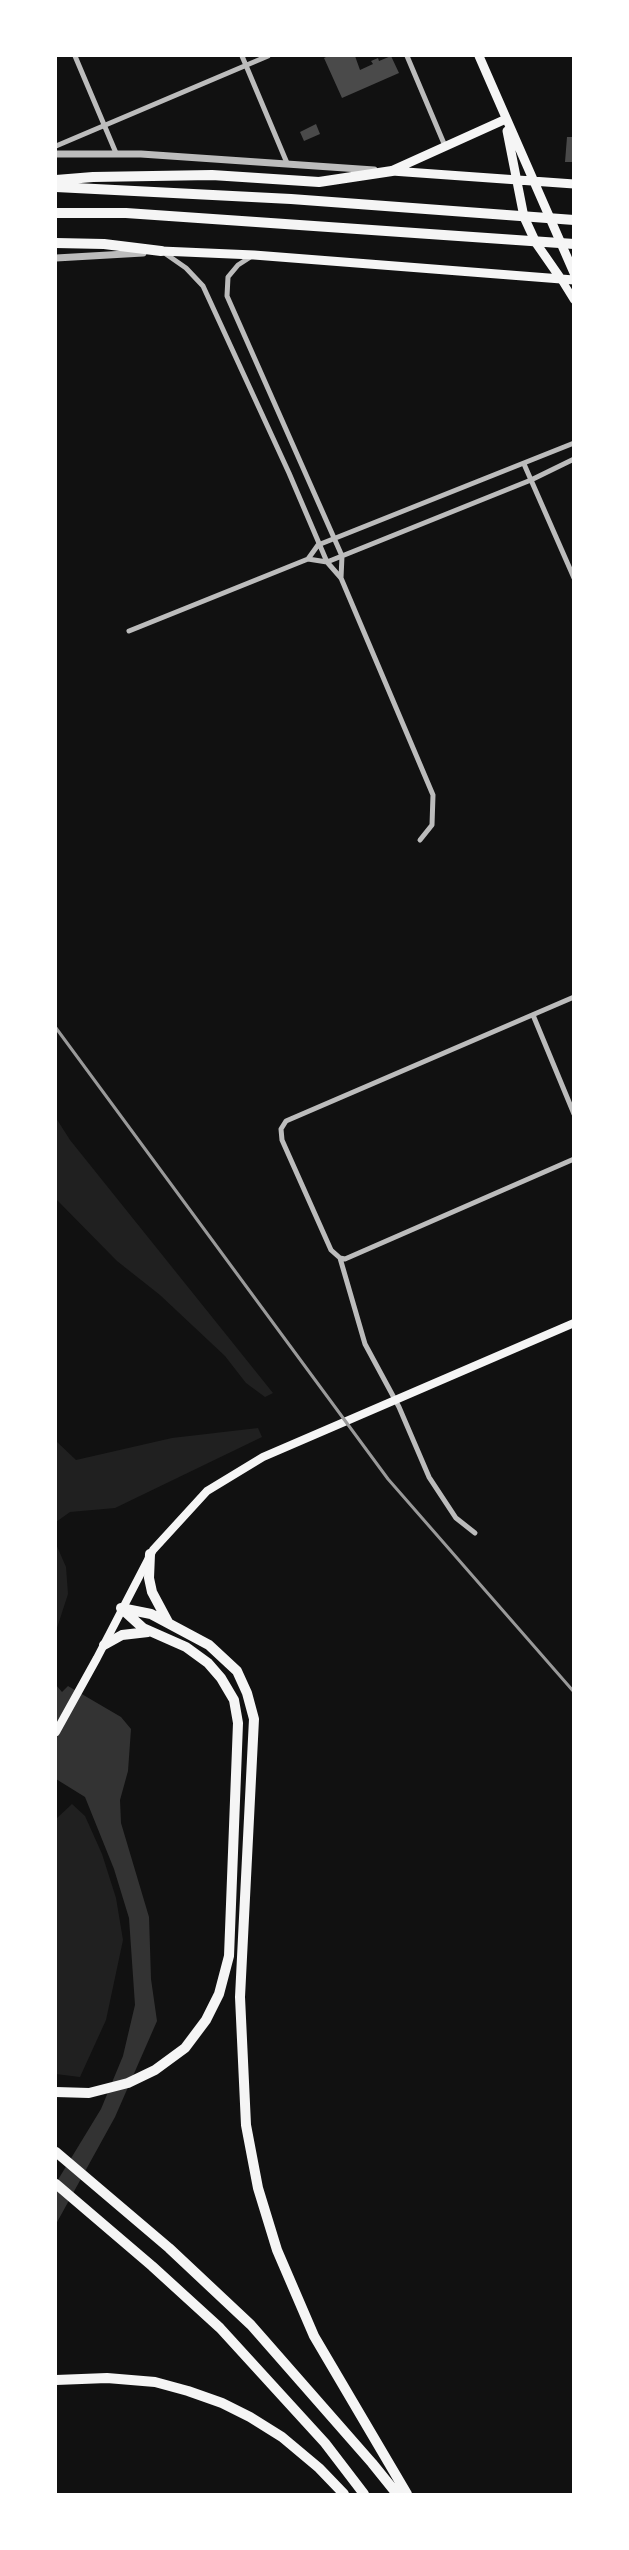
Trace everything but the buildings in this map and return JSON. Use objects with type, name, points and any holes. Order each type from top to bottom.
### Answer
[{"type":"highway","points":[[56,180],[113,176],[212,175],[320,182],[392,171]]},
{"type":"highway","points":[[56,186],[267,197],[573,220]]},
{"type":"highway","points":[[56,213],[126,213],[573,244]]},
{"type":"highway","points":[[56,243],[104,244],[161,251]]},
{"type":"highway","points":[[150,1554],[148,1578],[152,1592],[168,1623]]},
{"type":"highway","points":[[121,1608],[151,1614],[209,1645],[237,1671],[247,1693],[254,1719],[240,1997],[246,2126],[258,2188],[277,2250],[315,2336],[407,2494]]},
{"type":"highway","points":[[56,2092],[89,2092],[128,2083],[155,2070],[185,2048],[206,2020],[219,1994],[229,1956],[238,1723],[234,1700],[221,1678],[208,1663],[186,1647],[142,1628],[121,1608]]},
{"type":"highway","points":[[104,1645],[122,1635],[152,1632]]},
{"type":"highway","points":[[56,2152],[169,2248],[251,2325],[367,2456],[397,2494]]},
{"type":"highway","points":[[56,2184],[220,2328],[325,2443],[364,2494]]},
{"type":"highway","points":[[56,2380],[107,2378],[143,2381],[177,2387],[222,2403],[282,2437],[319,2468],[344,2494]]},
{"type":"main road","points":[[479,56],[573,273]]},
{"type":"main road","points":[[392,171],[506,119]]},
{"type":"main road","points":[[506,119],[522,210],[532,236],[573,300]]},
{"type":"main road","points":[[392,171],[573,183]]},
{"type":"main road","points":[[161,251],[254,255],[573,280]]},
{"type":"main road","points":[[56,1732],[104,1645],[150,1554],[187,1509],[207,1491],[263,1457],[573,1323]]},
{"type":"street","points":[[75,56],[116,153]]},
{"type":"street","points":[[242,56],[287,163]]},
{"type":"street","points":[[56,146],[268,56]]},
{"type":"street","points":[[407,56],[445,146]]},
{"type":"street","points":[[56,154],[116,153],[392,171]]},
{"type":"street","points":[[56,258],[161,251],[195,276],[209,297],[289,473],[318,545],[327,562],[341,578],[433,795],[432,825],[420,840]]},
{"type":"street","points":[[254,255],[238,265],[228,277],[227,296],[342,556],[341,578]]},
{"type":"street","points":[[308,559],[318,545],[573,443]]},
{"type":"street","points":[[129,631],[308,559],[327,562],[531,480],[573,459]]},
{"type":"street","points":[[524,464],[573,578]]},
{"type":"street","points":[[475,1533],[452,1512],[429,1477],[395,1400],[365,1344],[339,1258],[332,1250],[282,1140],[282,1126],[286,1121],[573,997]]},
{"type":"street","points":[[533,1015],[573,1114]]},
{"type":"street","points":[[339,1258],[356,1254],[573,1159]]},
{"type":"shaded area","points":[[56,1118],[70,1140],[273,1393],[265,1397],[246,1383],[225,1356],[160,1295],[117,1261],[56,1199]]},
{"type":"shaded area","points":[[258,1428],[262,1437],[115,1508],[70,1512],[56,1522],[56,1441],[76,1460],[172,1438]]},
{"type":"shaded area","points":[[56,1544],[66,1567],[68,1594],[56,1631]]},
{"type":"shaded area","points":[[56,1685],[62,1692],[68,1686],[121,1717],[131,1729],[128,1771],[120,1800],[121,1823],[149,1917],[151,1979],[157,2021],[115,2117],[56,2224],[56,2183],[101,2109],[123,2056],[135,2005],[129,1918],[114,1869],[85,1797],[56,1779]]},
{"type":"shaded area","points":[[72,1804],[85,1816],[102,1854],[116,1898],[123,1940],[106,2020],[80,2077],[56,2074],[56,1819]]},
{"type":"railway","points":[[56,1028],[388,1479],[574,1692]]}]
